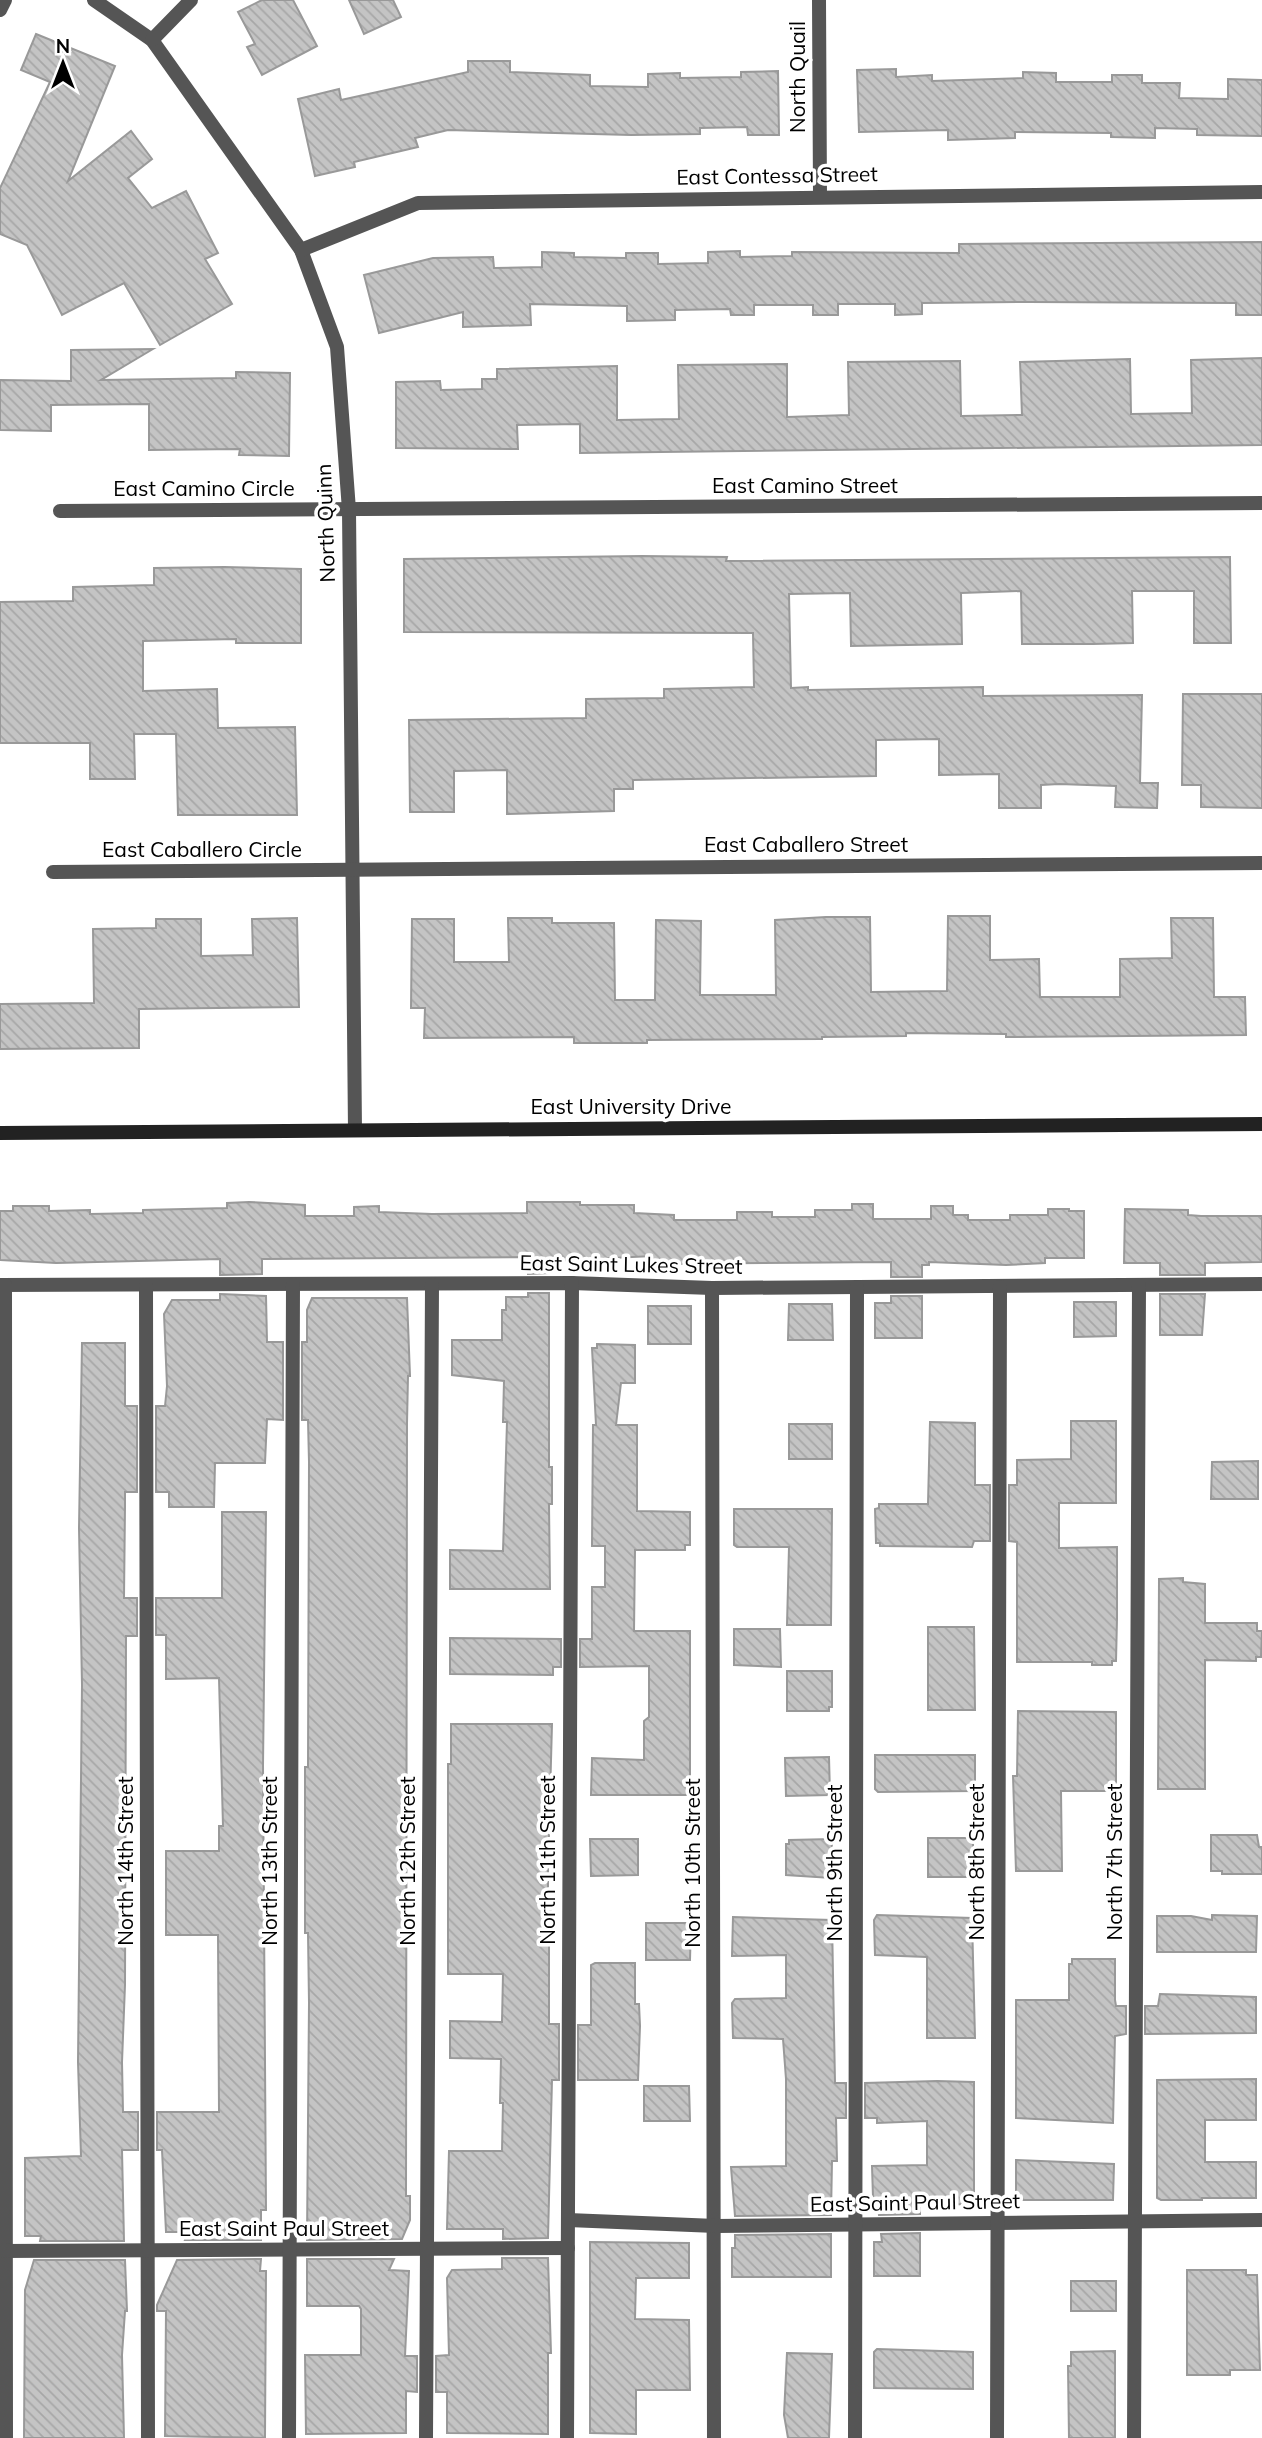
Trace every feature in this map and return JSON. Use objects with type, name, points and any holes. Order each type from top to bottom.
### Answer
[{"type":"main road","name":"East University Drive","points":[[0,1133],[1262,1124]]},
{"type":"street","points":[[0,10],[5,0]]},
{"type":"street","name":"North Quinn","points":[[94,0],[152,40],[301,250],[337,346],[349,510],[355,1130]]},
{"type":"street","points":[[152,40],[191,0]]},
{"type":"street","name":"North Quail","points":[[818,0],[820,196]]},
{"type":"street","name":"East Contessa Street","points":[[301,250],[418,203],[1262,192]]},
{"type":"street","name":"East Camino Street","points":[[349,510],[1262,503]]},
{"type":"street","name":"East Camino Circle","points":[[60,510],[349,510]]},
{"type":"street","name":"East Caballero Street","points":[[351,870],[1262,863]]},
{"type":"street","name":"East Caballero Circle","points":[[53,872],[351,870]]},
{"type":"street","name":"East Saint Lukes Street","points":[[2,1285],[572,1283],[712,1288],[1262,1284]]},
{"type":"street","name":"North 11th Street","points":[[567,2438],[572,1283]]},
{"type":"street","points":[[2,1285],[6,2438]]},
{"type":"street","name":"North 14th Street","points":[[146,1285],[148,2438]]},
{"type":"street","name":"North 13th Street","points":[[289,2438],[293,1285]]},
{"type":"street","name":"North 12th Street","points":[[426,2438],[432,1285]]},
{"type":"street","name":"North 7th Street","points":[[1134,2438],[1139,1285]]},
{"type":"street","name":"North 9th Street","points":[[855,2438],[857,1287]]},
{"type":"street","name":"North 8th Street","points":[[997,2438],[1000,1287]]},
{"type":"street","name":"North 10th Street","points":[[712,1288],[716,2226],[714,2438]]},
{"type":"street","name":"East Saint Paul Street","points":[[568,2220],[716,2226],[1262,2220]]},
{"type":"street","name":"East Saint Paul Street","points":[[4,2251],[568,2248]]},
{"type":"building","points":[[262,0],[293,0],[317,46],[262,75],[247,47],[255,44],[238,12]]},
{"type":"building","points":[[349,0],[393,0],[401,17],[364,34]]},
{"type":"building","points":[[36,34],[115,66],[68,181],[131,131],[152,159],[128,178],[152,208],[186,191],[218,253],[205,259],[232,304],[160,345],[124,283],[62,315],[27,245],[0,234],[0,188],[50,82],[21,70]]},
{"type":"building","points":[[468,61],[510,61],[510,72],[590,75],[590,86],[648,87],[648,74],[680,73],[680,78],[741,77],[741,72],[778,71],[779,135],[748,135],[747,127],[700,128],[700,134],[631,135],[448,130],[415,138],[418,147],[354,162],[355,167],[315,176],[298,99],[339,89],[341,100],[468,72]]},
{"type":"building","points":[[896,69],[896,77],[932,75],[932,81],[1023,78],[1023,72],[1056,73],[1056,82],[1112,82],[1112,75],[1142,75],[1142,83],[1180,83],[1179,98],[1228,99],[1228,79],[1262,80],[1262,136],[1197,135],[1197,129],[1155,128],[1155,138],[1111,137],[1111,133],[1015,132],[1015,138],[948,140],[948,130],[859,132],[857,70]]},
{"type":"building","points":[[1262,242],[1262,315],[1236,315],[1236,303],[922,303],[922,314],[895,315],[895,304],[838,304],[838,315],[813,315],[813,305],[754,305],[754,315],[731,315],[730,309],[675,310],[675,320],[627,321],[627,306],[530,304],[531,325],[463,327],[463,312],[379,333],[364,275],[433,258],[493,257],[494,268],[542,267],[542,252],[574,253],[574,257],[626,258],[626,253],[658,253],[658,264],[708,263],[708,252],[740,251],[740,257],[792,256],[792,252],[959,253],[959,244]]},
{"type":"building","points":[[153,349],[101,380],[236,378],[236,372],[290,373],[289,456],[239,455],[240,449],[149,450],[149,404],[51,405],[51,431],[0,430],[0,380],[71,381],[71,350]]},
{"type":"building","points":[[1262,358],[1262,445],[580,453],[580,424],[517,425],[518,449],[396,448],[396,382],[440,381],[441,390],[482,389],[482,379],[497,379],[497,369],[617,366],[617,420],[679,419],[678,365],[787,364],[787,417],[849,415],[848,362],[960,361],[961,416],[1022,415],[1020,362],[1130,359],[1131,414],[1192,413],[1191,360]]},
{"type":"building","points":[[727,557],[726,561],[1230,557],[1231,643],[1194,643],[1194,591],[1132,591],[1133,643],[1022,644],[1021,591],[961,593],[962,644],[851,646],[850,593],[789,594],[791,688],[983,687],[983,696],[1142,695],[1140,783],[1158,783],[1157,808],[1115,807],[1116,786],[1059,784],[1041,785],[1041,808],[999,808],[999,774],[939,775],[939,739],[876,740],[876,776],[633,780],[633,789],[614,789],[614,811],[507,814],[507,770],[454,771],[454,812],[410,812],[409,720],[586,718],[586,699],[664,698],[664,689],[754,687],[753,633],[404,632],[404,559]]},
{"type":"building","points":[[154,568],[301,569],[301,643],[236,643],[236,639],[143,641],[143,691],[217,689],[218,728],[295,727],[297,815],[178,815],[176,734],[134,734],[135,779],[90,779],[90,743],[0,743],[0,602],[73,601],[73,587],[154,585]]},
{"type":"building","points":[[1183,694],[1262,694],[1262,808],[1201,807],[1201,785],[1182,785]]},
{"type":"building","points":[[948,916],[990,916],[990,960],[1039,959],[1040,997],[1120,997],[1120,959],[1172,958],[1171,918],[1213,918],[1214,997],[1245,997],[1246,1035],[1006,1037],[1006,1034],[906,1033],[906,1036],[822,1039],[574,1043],[574,1037],[424,1038],[425,1008],[411,1008],[412,919],[454,919],[454,962],[509,962],[508,918],[552,918],[552,923],[614,923],[615,1000],[655,1000],[656,920],[701,921],[700,995],[776,995],[775,920],[870,917],[871,992],[947,991]]},
{"type":"building","points":[[297,918],[299,1007],[139,1009],[139,1048],[0,1049],[0,1004],[94,1003],[93,929],[156,928],[156,919],[201,919],[201,956],[253,955],[252,919]]},
{"type":"building","points":[[527,1202],[580,1202],[580,1205],[634,1205],[634,1213],[674,1215],[674,1220],[737,1220],[737,1212],[772,1212],[772,1217],[815,1217],[815,1210],[852,1210],[852,1204],[873,1204],[873,1219],[931,1219],[931,1206],[953,1206],[953,1215],[968,1215],[968,1220],[1010,1220],[1010,1215],[1048,1215],[1048,1209],[1069,1209],[1084,1211],[1084,1258],[1045,1258],[1045,1263],[1006,1265],[929,1262],[929,1265],[922,1265],[922,1277],[891,1277],[891,1262],[653,1264],[653,1256],[549,1261],[549,1273],[528,1274],[528,1257],[262,1259],[262,1274],[220,1275],[220,1259],[56,1263],[0,1260],[0,1211],[13,1211],[13,1206],[49,1206],[49,1211],[90,1210],[90,1214],[227,1208],[227,1203],[305,1205],[305,1216],[354,1216],[354,1207],[379,1206],[379,1212],[432,1214],[527,1213]]},
{"type":"building","points":[[1125,1209],[1188,1210],[1188,1215],[1201,1216],[1262,1216],[1262,1262],[1205,1263],[1205,1275],[1160,1275],[1160,1263],[1124,1263]]},
{"type":"building","points":[[528,1293],[549,1293],[549,1467],[552,1467],[552,1504],[549,1504],[550,1589],[450,1589],[450,1550],[503,1551],[507,1422],[503,1422],[504,1381],[452,1375],[452,1340],[502,1340],[502,1310],[506,1310],[506,1297],[528,1297]]},
{"type":"building","points":[[220,1294],[266,1296],[267,1342],[283,1342],[283,1420],[267,1419],[265,1463],[215,1463],[214,1507],[169,1507],[169,1492],[156,1492],[156,1406],[165,1406],[167,1386],[164,1314],[172,1300],[220,1300]]},
{"type":"building","points":[[1160,1294],[1205,1294],[1202,1335],[1160,1335]]},
{"type":"building","points":[[891,1296],[922,1296],[922,1338],[875,1338],[875,1303],[891,1303]]},
{"type":"building","points":[[312,1298],[407,1298],[410,1376],[407,1423],[406,2196],[410,2196],[410,2220],[402,2239],[307,2240],[309,2003],[308,1933],[305,1933],[305,1767],[308,1767],[309,1462],[308,1420],[302,1420],[302,1342],[307,1342],[307,1310]]},
{"type":"building","points":[[1074,1302],[1116,1302],[1116,1336],[1074,1337]]},
{"type":"building","points":[[789,1304],[832,1304],[833,1340],[788,1340]]},
{"type":"building","points":[[648,1306],[691,1306],[691,1344],[648,1344]]},
{"type":"building","points":[[82,1343],[125,1343],[125,1406],[137,1406],[137,1492],[125,1492],[124,1598],[137,1598],[137,1636],[126,1636],[125,1985],[122,2062],[123,2112],[138,2112],[138,2150],[122,2150],[124,2241],[40,2241],[41,2236],[25,2236],[25,2158],[81,2156],[78,2062]]},
{"type":"building","points":[[597,1344],[635,1345],[635,1383],[621,1383],[616,1425],[637,1425],[637,1511],[690,1512],[690,1545],[685,1545],[685,1550],[635,1550],[634,1631],[690,1631],[690,1795],[591,1795],[592,1758],[644,1760],[644,1721],[649,1717],[649,1666],[580,1667],[580,1639],[592,1639],[592,1587],[605,1587],[605,1546],[592,1546],[593,1425],[596,1425],[592,1348],[597,1348]]},
{"type":"building","points":[[1071,1421],[1116,1421],[1116,1503],[1059,1503],[1059,1548],[1117,1547],[1116,1661],[1112,1661],[1112,1665],[1092,1665],[1092,1662],[1017,1662],[1017,1542],[1009,1541],[1009,1485],[1017,1485],[1017,1460],[1071,1459]]},
{"type":"building","points":[[930,1422],[975,1423],[975,1485],[990,1485],[990,1541],[974,1541],[972,1547],[880,1546],[880,1543],[876,1543],[875,1509],[879,1508],[879,1504],[928,1504]]},
{"type":"building","points":[[789,1424],[832,1424],[832,1459],[789,1459]]},
{"type":"building","points":[[1258,1461],[1258,1499],[1211,1499],[1212,1462]]},
{"type":"building","points":[[734,1509],[832,1509],[831,1625],[787,1625],[789,1547],[734,1545]]},
{"type":"building","points":[[222,1512],[266,1512],[263,1765],[266,2210],[261,2210],[261,2240],[185,2240],[188,2232],[166,2232],[162,2150],[157,2150],[157,2112],[219,2112],[218,1935],[166,1935],[166,1851],[219,1851],[219,1826],[223,1826],[219,1678],[166,1679],[166,1635],[156,1635],[156,1598],[222,1598]]},
{"type":"building","points":[[1183,1578],[1183,1582],[1205,1584],[1205,1623],[1257,1623],[1257,1631],[1262,1631],[1261,1657],[1256,1657],[1256,1661],[1205,1660],[1205,1789],[1158,1789],[1159,1579]]},
{"type":"building","points":[[928,1627],[974,1627],[975,1710],[928,1710]]},
{"type":"building","points":[[734,1629],[780,1629],[781,1667],[734,1665]]},
{"type":"building","points":[[450,1638],[561,1639],[561,1667],[553,1667],[553,1675],[450,1674]]},
{"type":"building","points":[[787,1671],[832,1671],[832,1707],[829,1707],[829,1711],[787,1711]]},
{"type":"building","points":[[1018,1711],[1116,1712],[1116,1791],[1061,1791],[1062,1871],[1016,1871],[1013,1776],[1017,1776]]},
{"type":"building","points":[[451,1724],[552,1724],[548,1870],[548,1896],[552,1896],[549,1931],[549,2024],[559,2024],[559,2080],[552,2080],[548,2238],[503,2239],[503,2229],[447,2229],[449,2151],[502,2151],[503,2103],[500,2103],[501,2059],[450,2058],[450,2021],[502,2022],[503,1974],[448,1974],[448,1764],[451,1764]]},
{"type":"building","points":[[875,1755],[975,1755],[975,1791],[878,1792],[875,1789]]},
{"type":"building","points":[[829,1757],[830,1795],[786,1796],[785,1758]]},
{"type":"building","points":[[1211,1835],[1257,1835],[1259,1847],[1262,1847],[1262,1874],[1222,1874],[1222,1871],[1211,1871]]},
{"type":"building","points":[[928,1838],[973,1838],[973,1877],[928,1877]]},
{"type":"building","points":[[590,1839],[638,1839],[638,1875],[591,1876]]},
{"type":"building","points":[[832,1839],[831,1878],[786,1875],[786,1844],[789,1844],[789,1840]]},
{"type":"building","points":[[877,1915],[972,1918],[975,2038],[927,2038],[927,1957],[875,1955],[874,1920]]},
{"type":"building","points":[[1212,1915],[1257,1916],[1256,1952],[1157,1952],[1157,1916],[1191,1916],[1212,1920]]},
{"type":"building","points":[[733,1917],[832,1920],[835,2083],[846,2083],[846,2118],[836,2118],[837,2161],[832,2161],[831,2215],[735,2216],[731,2167],[786,2166],[786,2079],[783,2039],[733,2038],[732,2003],[735,1999],[786,1998],[786,1955],[732,1956]]},
{"type":"building","points":[[646,1923],[691,1923],[690,1960],[646,1960]]},
{"type":"building","points":[[1072,1959],[1115,1959],[1115,2000],[1116,2006],[1126,2006],[1126,2034],[1115,2036],[1113,2123],[1016,2118],[1016,2000],[1069,2000],[1069,1964],[1072,1964]]},
{"type":"building","points":[[635,1963],[635,2004],[639,2004],[640,2026],[638,2080],[578,2080],[578,2025],[591,2025],[591,1965]]},
{"type":"building","points":[[1160,1994],[1256,1997],[1256,2033],[1145,2034],[1145,2006],[1158,2006]]},
{"type":"building","points":[[1256,2079],[1256,2120],[1205,2120],[1205,2162],[1256,2162],[1256,2198],[1157,2198],[1157,2080]]},
{"type":"building","points":[[974,2082],[974,2204],[920,2205],[920,2214],[879,2215],[877,2202],[873,2197],[872,2166],[927,2165],[927,2121],[877,2123],[877,2118],[865,2118],[865,2083]]},
{"type":"building","points":[[644,2086],[689,2086],[690,2121],[644,2121]]},
{"type":"building","points":[[1016,2160],[1114,2164],[1113,2200],[1016,2200]]},
{"type":"building","points":[[920,2233],[920,2276],[874,2276],[874,2242],[882,2242],[881,2234]]},
{"type":"building","points":[[831,2234],[831,2277],[732,2277],[735,2235]]},
{"type":"building","points":[[590,2242],[689,2243],[689,2278],[636,2278],[635,2319],[689,2320],[690,2390],[636,2390],[636,2434],[590,2433]]},
{"type":"building","points":[[502,2258],[548,2258],[551,2353],[548,2353],[548,2434],[447,2433],[447,2392],[436,2392],[436,2356],[449,2355],[447,2278],[452,2270],[502,2269]]},
{"type":"building","points":[[261,2259],[260,2271],[266,2271],[265,2438],[165,2436],[166,2311],[157,2311],[157,2305],[177,2260]]},
{"type":"building","points":[[307,2259],[394,2259],[389,2270],[409,2271],[405,2356],[417,2356],[417,2392],[406,2391],[406,2433],[306,2434],[305,2355],[361,2355],[359,2306],[307,2306]]},
{"type":"building","points":[[34,2260],[125,2260],[127,2311],[122,2355],[124,2438],[24,2438],[25,2290]]},
{"type":"building","points":[[1187,2270],[1246,2270],[1246,2275],[1257,2275],[1260,2370],[1230,2370],[1230,2375],[1187,2375]]},
{"type":"building","points":[[1071,2281],[1116,2281],[1116,2311],[1071,2311]]},
{"type":"building","points":[[877,2349],[973,2352],[973,2389],[874,2388],[874,2352]]},
{"type":"building","points":[[1115,2351],[1115,2438],[1069,2438],[1068,2366],[1071,2366],[1071,2352]]},
{"type":"building","points":[[787,2353],[832,2354],[829,2438],[788,2438],[784,2415]]}]
